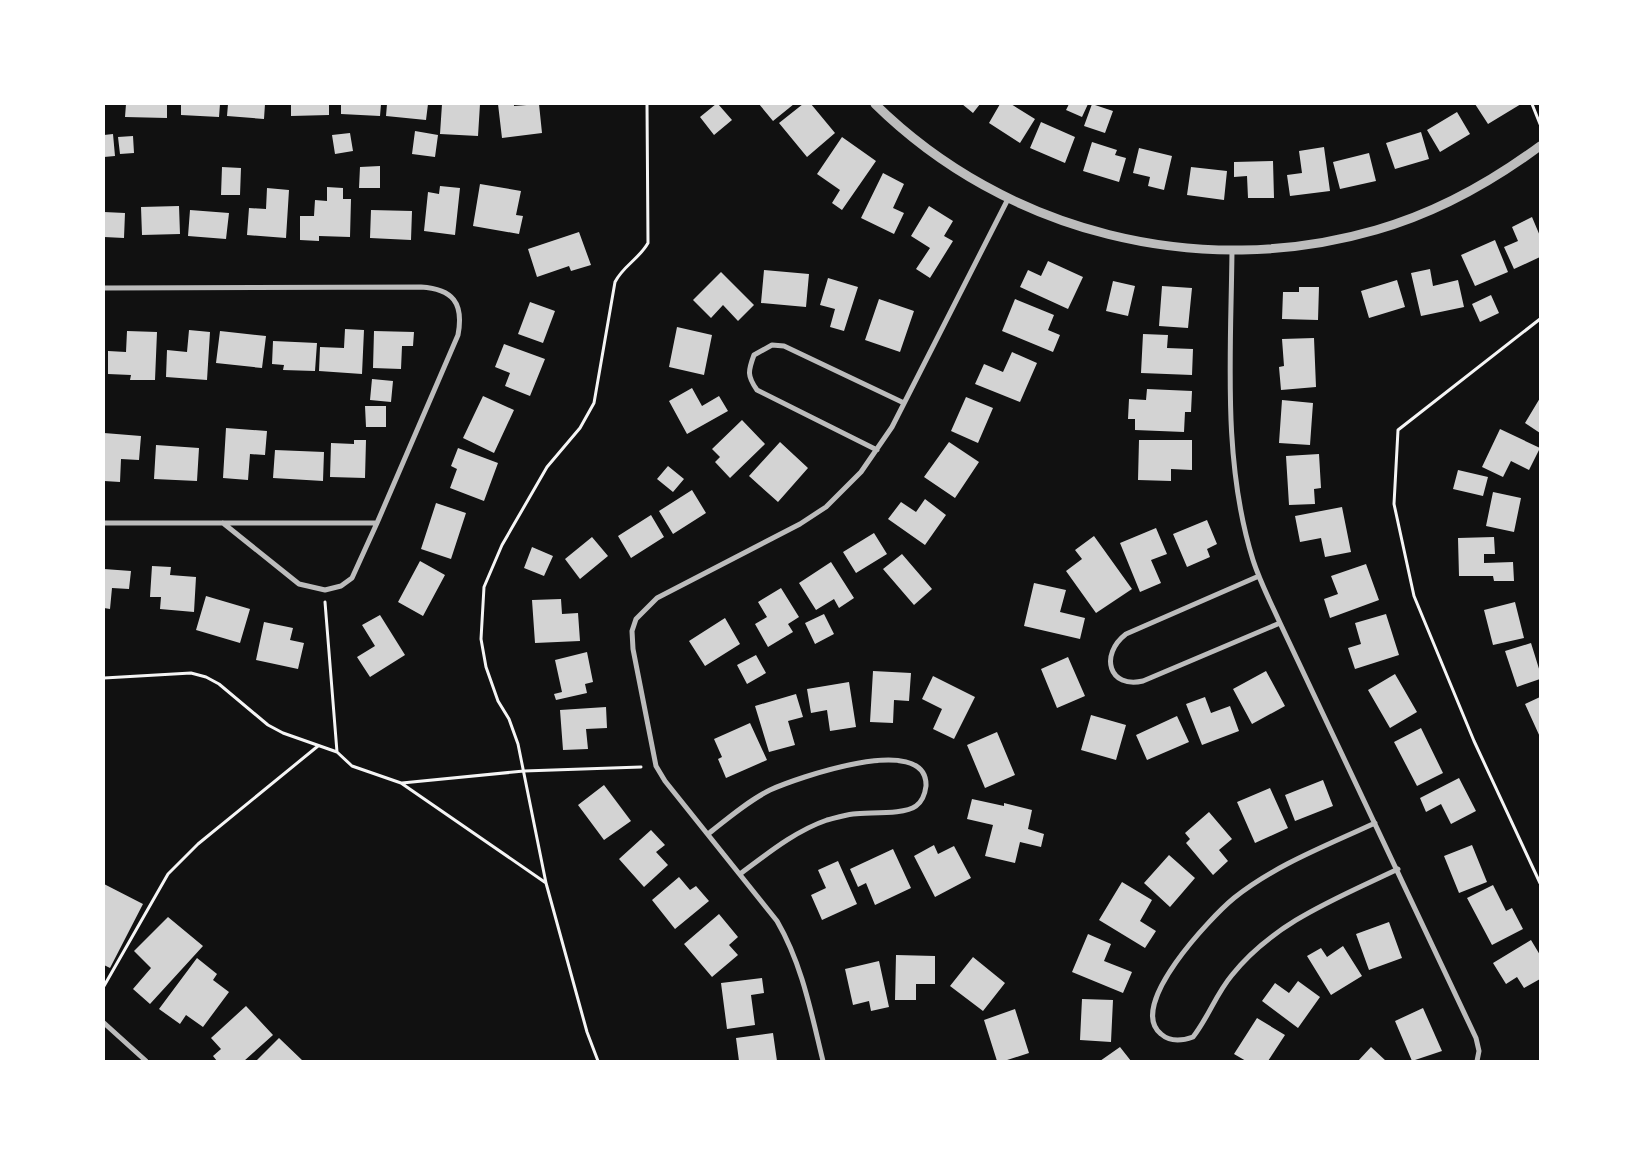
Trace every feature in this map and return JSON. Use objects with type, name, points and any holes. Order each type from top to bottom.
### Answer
[{"type":"street","points":[[876,104],[901,128],[940,158],[1008,199],[1060,221],[1122,238],[1187,248],[1232,250],[1285,248],[1339,240],[1377,230],[1412,218],[1469,192],[1486,183],[1540,146]]},
{"type":"street","points":[[823,1061],[806,992],[793,950],[777,920],[665,781],[656,766],[633,649],[632,632],[636,619],[658,598],[800,524],[826,507],[861,472],[877,450],[904,403],[1008,199]]},
{"type":"street","points":[[1232,250],[1234,459],[1242,515],[1259,576],[1476,1038],[1479,1051],[1477,1061]]},
{"type":"street","points":[[104,288],[421,287],[438,289],[451,296],[460,313],[458,335],[352,578],[341,586],[325,590],[299,584],[223,523]]},
{"type":"street","points":[[877,450],[757,390],[750,380],[749,367],[754,355],[762,348],[772,345],[784,346],[904,403]]},
{"type":"street","points":[[104,523],[377,523]]},
{"type":"street","points":[[1259,576],[1126,634],[1114,645],[1110,652],[1111,668],[1114,673],[1126,681],[1135,683],[1143,681],[1280,623]]},
{"type":"street","points":[[708,834],[767,792],[811,773],[856,763],[887,760],[904,761],[915,765],[922,773],[926,784],[924,797],[916,806],[904,811],[852,814],[826,821],[787,840],[740,874]]},
{"type":"street","points":[[1375,823],[1260,880],[1234,898],[1209,921],[1181,955],[1156,999],[1151,1016],[1156,1030],[1170,1040],[1180,1041],[1193,1036],[1231,976],[1268,938],[1307,912],[1398,869]]},
{"type":"street","points":[[104,1023],[146,1061]]},
{"type":"path","points":[[598,1061],[587,1032],[546,884],[524,771],[509,719],[498,701],[486,667],[481,639],[484,587],[502,545],[547,467],[588,415],[594,403],[616,282],[623,270],[639,257],[648,243],[647,104]]},
{"type":"path","points":[[1532,104],[1540,124]]},
{"type":"path","points":[[1540,319],[1398,430],[1394,504],[1414,596],[1474,741],[1540,883]]},
{"type":"path","points":[[325,601],[337,752]]},
{"type":"path","points":[[104,678],[191,673],[206,677],[232,694],[268,725],[302,742],[319,745],[337,752],[352,766],[401,783],[546,884]]},
{"type":"path","points":[[104,986],[168,874],[198,844],[319,745]]},
{"type":"path","points":[[401,783],[524,771],[641,766]]},
{"type":"building","points":[[126,104],[167,104],[167,118],[125,117]]},
{"type":"building","points":[[181,104],[220,104],[219,117],[181,115]]},
{"type":"building","points":[[228,104],[265,104],[264,119],[227,116]]},
{"type":"building","points":[[291,104],[329,104],[329,115],[291,116]]},
{"type":"building","points":[[341,104],[381,104],[380,116],[341,114]]},
{"type":"building","points":[[387,104],[428,104],[426,120],[386,116]]},
{"type":"building","points":[[442,104],[480,104],[478,136],[440,134]]},
{"type":"building","points":[[498,104],[514,104],[514,106],[539,104],[542,133],[502,138]]},
{"type":"building","points":[[716,104],[732,120],[714,135],[700,117]]},
{"type":"building","points":[[759,104],[794,104],[773,121]]},
{"type":"building","points":[[803,104],[811,104],[835,133],[807,157],[779,123]]},
{"type":"building","points":[[962,104],[980,104],[973,113]]},
{"type":"building","points":[[1000,104],[1011,104],[1035,119],[1020,143],[989,123]]},
{"type":"building","points":[[1069,104],[1088,104],[1082,117],[1066,110]]},
{"type":"building","points":[[1092,104],[1113,111],[1105,133],[1084,126]]},
{"type":"building","points":[[1475,104],[1521,104],[1488,124]]},
{"type":"building","points":[[1457,112],[1470,134],[1440,152],[1427,130]]},
{"type":"building","points":[[1041,122],[1075,137],[1065,163],[1030,148]]},
{"type":"building","points":[[415,131],[438,135],[435,157],[412,154]]},
{"type":"building","points":[[1421,132],[1429,159],[1395,169],[1386,143]]},
{"type":"building","points":[[350,133],[353,151],[335,154],[332,135]]},
{"type":"building","points":[[113,134],[115,156],[104,157],[104,135]]},
{"type":"building","points":[[133,136],[134,153],[120,154],[118,137]]},
{"type":"building","points":[[842,137],[876,161],[842,210],[832,203],[840,190],[817,174]]},
{"type":"building","points":[[1092,142],[1117,150],[1115,155],[1126,158],[1119,182],[1083,171]]},
{"type":"building","points":[[1324,147],[1330,191],[1290,196],[1287,175],[1302,173],[1299,151]]},
{"type":"building","points":[[1139,148],[1172,156],[1164,190],[1148,186],[1150,177],[1133,173]]},
{"type":"building","points":[[1369,153],[1376,181],[1340,189],[1333,162]]},
{"type":"building","points":[[1273,161],[1274,198],[1248,198],[1247,176],[1234,177],[1234,162]]},
{"type":"building","points":[[380,166],[380,188],[359,188],[360,167]]},
{"type":"building","points":[[222,167],[241,168],[240,195],[221,195]]},
{"type":"building","points":[[1191,167],[1227,171],[1224,200],[1187,195]]},
{"type":"building","points":[[883,173],[904,184],[893,208],[904,213],[894,234],[861,218]]},
{"type":"building","points":[[480,184],[521,191],[516,215],[523,216],[519,234],[473,226]]},
{"type":"building","points":[[440,186],[460,188],[455,235],[424,231],[428,192],[439,194]]},
{"type":"building","points":[[327,187],[343,188],[343,199],[351,199],[350,237],[319,236],[319,241],[300,240],[300,216],[314,216],[315,200],[327,201]]},
{"type":"building","points":[[267,188],[289,190],[286,238],[247,235],[249,208],[266,209]]},
{"type":"building","points":[[179,206],[180,234],[142,235],[141,207]]},
{"type":"building","points":[[929,206],[953,221],[944,236],[953,241],[930,278],[916,269],[930,248],[911,236]]},
{"type":"building","points":[[190,210],[229,213],[226,239],[188,236]]},
{"type":"building","points":[[371,210],[412,211],[411,240],[370,238]]},
{"type":"building","points":[[104,212],[125,213],[124,238],[104,237]]},
{"type":"building","points":[[1532,217],[1540,236],[1540,257],[1514,269],[1504,247],[1518,241],[1512,227]]},
{"type":"building","points":[[579,232],[591,265],[571,271],[569,266],[537,277],[528,249]]},
{"type":"building","points":[[1495,240],[1508,272],[1475,286],[1461,255]]},
{"type":"building","points":[[1048,261],[1083,277],[1068,309],[1020,287],[1028,270],[1041,276]]},
{"type":"building","points":[[1430,269],[1433,286],[1458,280],[1464,307],[1421,316],[1411,273]]},
{"type":"building","points":[[764,270],[809,274],[806,307],[761,303]]},
{"type":"building","points":[[721,272],[754,305],[738,321],[723,305],[711,318],[693,300]]},
{"type":"building","points":[[828,278],[858,287],[844,331],[830,327],[835,309],[820,305]]},
{"type":"building","points":[[1397,280],[1405,307],[1369,318],[1361,291]]},
{"type":"building","points":[[1113,281],[1135,286],[1128,316],[1106,311]]},
{"type":"building","points":[[1162,286],[1192,288],[1188,328],[1159,326]]},
{"type":"building","points":[[1299,287],[1319,287],[1318,320],[1282,319],[1283,292],[1299,292]]},
{"type":"building","points":[[1491,295],[1499,313],[1480,322],[1472,304]]},
{"type":"building","points":[[879,299],[914,311],[900,352],[865,340]]},
{"type":"building","points":[[1015,299],[1054,315],[1048,330],[1060,335],[1053,352],[1002,331]]},
{"type":"building","points":[[530,302],[555,311],[543,343],[518,334]]},
{"type":"building","points":[[677,327],[712,335],[704,375],[669,367]]},
{"type":"building","points":[[345,329],[364,330],[362,374],[319,371],[320,347],[344,348]]},
{"type":"building","points":[[189,330],[210,332],[207,380],[166,377],[167,350],[187,352]]},
{"type":"building","points":[[127,331],[157,332],[155,380],[130,380],[131,375],[108,374],[108,351],[126,352]]},
{"type":"building","points":[[220,331],[266,336],[262,368],[216,363]]},
{"type":"building","points":[[374,331],[414,332],[413,346],[402,346],[401,369],[373,368]]},
{"type":"building","points":[[1143,334],[1168,335],[1167,348],[1193,349],[1192,375],[1141,373]]},
{"type":"building","points":[[1314,338],[1316,387],[1281,390],[1279,367],[1284,366],[1282,339]]},
{"type":"building","points":[[273,341],[317,343],[315,371],[283,370],[284,365],[272,364]]},
{"type":"building","points":[[504,344],[545,359],[530,396],[505,386],[510,373],[495,367]]},
{"type":"building","points":[[1012,352],[1037,363],[1020,402],[975,384],[984,364],[1003,372]]},
{"type":"building","points":[[372,379],[393,381],[391,402],[370,400]]},
{"type":"building","points":[[692,388],[702,406],[719,396],[728,411],[687,434],[669,401]]},
{"type":"building","points":[[1147,389],[1192,391],[1191,412],[1185,412],[1184,432],[1135,430],[1135,419],[1128,419],[1129,399],[1146,400]]},
{"type":"building","points":[[483,396],[514,410],[494,453],[463,438]]},
{"type":"building","points":[[966,397],[993,408],[978,443],[951,431]]},
{"type":"building","points":[[1540,398],[1540,433],[1525,423]]},
{"type":"building","points":[[1282,400],[1313,403],[1310,445],[1279,443]]},
{"type":"building","points":[[365,406],[386,406],[386,427],[366,427]]},
{"type":"building","points":[[742,420],[765,444],[730,478],[715,462],[720,457],[712,449]]},
{"type":"building","points":[[226,428],[267,431],[265,455],[250,454],[248,480],[223,478]]},
{"type":"building","points":[[1500,429],[1540,448],[1529,470],[1511,461],[1503,477],[1482,467]]},
{"type":"building","points":[[104,433],[141,436],[139,460],[121,459],[120,482],[104,481]]},
{"type":"building","points":[[354,440],[366,440],[365,478],[330,477],[331,443],[354,444]]},
{"type":"building","points":[[1139,440],[1192,440],[1192,470],[1171,469],[1171,481],[1138,480]]},
{"type":"building","points":[[780,442],[808,468],[778,502],[749,476]]},
{"type":"building","points":[[949,442],[979,462],[955,498],[924,477]]},
{"type":"building","points":[[156,445],[199,448],[197,481],[154,479]]},
{"type":"building","points":[[458,448],[498,463],[484,501],[450,488],[457,469],[451,466]]},
{"type":"building","points":[[275,450],[324,452],[323,481],[273,478]]},
{"type":"building","points":[[1319,454],[1321,488],[1314,489],[1315,504],[1289,505],[1286,456]]},
{"type":"building","points":[[668,466],[684,479],[673,492],[657,479]]},
{"type":"building","points":[[1458,470],[1488,477],[1483,496],[1453,489]]},
{"type":"building","points":[[692,490],[706,513],[673,534],[659,511]]},
{"type":"building","points":[[1493,492],[1521,498],[1514,532],[1486,526]]},
{"type":"building","points":[[925,499],[946,515],[925,545],[888,519],[901,502],[916,512]]},
{"type":"building","points":[[436,503],[466,513],[451,559],[421,549]]},
{"type":"building","points":[[1342,507],[1351,552],[1325,557],[1321,538],[1300,542],[1295,516]]},
{"type":"building","points":[[651,515],[664,537],[631,558],[618,536]]},
{"type":"building","points":[[1207,520],[1217,544],[1207,549],[1210,557],[1187,567],[1173,534]]},
{"type":"building","points":[[1156,528],[1167,554],[1151,560],[1161,583],[1140,592],[1120,543]]},
{"type":"building","points":[[874,533],[887,554],[856,573],[843,552]]},
{"type":"building","points":[[1094,536],[1132,589],[1096,613],[1066,571],[1082,559],[1075,550]]},
{"type":"building","points":[[592,537],[608,556],[580,579],[565,559]]},
{"type":"building","points":[[1494,537],[1495,554],[1484,554],[1484,563],[1513,562],[1514,581],[1494,581],[1493,576],[1459,576],[1458,538]]},
{"type":"building","points":[[532,547],[553,556],[544,576],[524,568]]},
{"type":"building","points":[[902,554],[932,589],[914,605],[883,569]]},
{"type":"building","points":[[420,561],[445,575],[423,616],[398,602]]},
{"type":"building","points":[[831,562],[854,598],[839,608],[834,599],[816,610],[799,583]]},
{"type":"building","points":[[1366,564],[1379,600],[1330,618],[1324,599],[1338,594],[1331,576]]},
{"type":"building","points":[[152,566],[171,567],[170,575],[196,577],[194,612],[160,609],[161,597],[150,597]]},
{"type":"building","points":[[104,569],[131,571],[129,589],[112,588],[110,609],[104,608]]},
{"type":"building","points":[[1034,583],[1066,590],[1060,612],[1085,618],[1080,639],[1024,626]]},
{"type":"building","points":[[781,588],[799,617],[788,624],[793,632],[768,647],[755,624],[767,617],[758,602]]},
{"type":"building","points":[[206,596],[250,609],[240,643],[196,630]]},
{"type":"building","points":[[561,599],[562,614],[578,613],[580,641],[535,643],[532,600]]},
{"type":"building","points":[[1515,602],[1524,638],[1493,645],[1484,610]]},
{"type":"building","points":[[824,614],[834,634],[815,644],[805,623]]},
{"type":"building","points":[[1386,614],[1399,655],[1355,669],[1348,648],[1361,644],[1355,623]]},
{"type":"building","points":[[380,615],[405,655],[370,677],[357,657],[375,646],[362,625]]},
{"type":"building","points":[[725,618],[740,644],[705,666],[689,641]]},
{"type":"building","points":[[264,622],[293,628],[290,640],[304,643],[298,669],[256,660]]},
{"type":"building","points":[[1531,643],[1540,672],[1540,679],[1517,687],[1505,651]]},
{"type":"building","points":[[587,652],[593,682],[585,684],[587,693],[556,700],[554,694],[562,692],[555,660]]},
{"type":"building","points":[[756,655],[766,673],[747,684],[737,665]]},
{"type":"building","points":[[1068,657],[1085,696],[1057,708],[1041,669]]},
{"type":"building","points":[[873,671],[911,673],[909,701],[894,700],[893,723],[870,722]]},
{"type":"building","points":[[1266,671],[1285,706],[1252,724],[1233,689]]},
{"type":"building","points":[[1395,674],[1417,712],[1390,728],[1368,690]]},
{"type":"building","points":[[933,676],[975,697],[954,739],[933,729],[942,709],[922,699]]},
{"type":"building","points":[[849,682],[856,727],[830,731],[827,710],[811,713],[807,689]]},
{"type":"building","points":[[796,694],[803,717],[788,721],[795,745],[769,752],[755,706]]},
{"type":"building","points":[[1205,697],[1211,713],[1230,706],[1239,731],[1202,745],[1186,704]]},
{"type":"building","points":[[1540,697],[1540,737],[1525,704]]},
{"type":"building","points":[[606,707],[607,728],[586,729],[588,749],[563,750],[560,710]]},
{"type":"building","points":[[1091,715],[1126,725],[1116,760],[1081,750]]},
{"type":"building","points":[[1177,716],[1189,742],[1147,760],[1136,735]]},
{"type":"building","points":[[750,723],[767,760],[726,778],[718,759],[722,757],[714,739]]},
{"type":"building","points":[[1421,728],[1443,773],[1417,786],[1394,742]]},
{"type":"building","points":[[997,732],[1015,775],[985,788],[967,745]]},
{"type":"building","points":[[1459,778],[1476,811],[1451,824],[1441,804],[1426,812],[1420,798]]},
{"type":"building","points":[[1323,780],[1333,806],[1295,821],[1285,795]]},
{"type":"building","points":[[604,785],[631,821],[604,840],[578,805]]},
{"type":"building","points":[[1270,788],[1288,828],[1255,843],[1237,802]]},
{"type":"building","points":[[972,799],[1004,806],[1004,803],[1032,810],[1028,829],[1044,834],[1041,847],[1020,842],[1015,863],[985,856],[993,825],[967,819]]},
{"type":"building","points":[[1209,812],[1232,839],[1219,850],[1228,861],[1213,875],[1186,843],[1190,839],[1185,833]]},
{"type":"building","points":[[651,830],[665,845],[656,852],[668,865],[644,887],[619,859]]},
{"type":"building","points":[[934,845],[938,854],[954,846],[971,878],[935,897],[914,856]]},
{"type":"building","points":[[1472,845],[1487,882],[1459,893],[1444,856]]},
{"type":"building","points":[[893,849],[911,888],[875,905],[866,883],[858,887],[850,869]]},
{"type":"building","points":[[1169,855],[1195,878],[1170,907],[1144,883]]},
{"type":"building","points":[[838,861],[857,904],[822,920],[811,895],[826,888],[818,870]]},
{"type":"building","points":[[679,877],[690,890],[696,886],[709,901],[675,929],[652,900]]},
{"type":"building","points":[[1122,882],[1152,900],[1140,921],[1156,931],[1145,948],[1099,920]]},
{"type":"building","points":[[104,884],[143,904],[110,968],[104,965]]},
{"type":"building","points":[[1493,885],[1506,911],[1512,908],[1523,929],[1492,945],[1467,898]]},
{"type":"building","points":[[719,914],[738,937],[729,945],[738,955],[712,977],[684,944]]},
{"type":"building","points":[[168,917],[203,946],[150,1004],[133,989],[151,968],[134,951]]},
{"type":"building","points":[[1389,922],[1402,958],[1369,970],[1356,934]]},
{"type":"building","points":[[1088,934],[1111,944],[1104,961],[1132,972],[1123,993],[1072,972]]},
{"type":"building","points":[[1531,940],[1540,955],[1540,979],[1524,988],[1517,977],[1506,984],[1493,963]]},
{"type":"building","points":[[1343,946],[1362,976],[1331,995],[1307,956],[1321,948],[1327,957]]},
{"type":"building","points":[[896,955],[935,956],[935,984],[916,984],[916,1000],[895,1000]]},
{"type":"building","points":[[973,957],[1005,983],[983,1011],[950,986]]},
{"type":"building","points":[[197,958],[217,974],[213,980],[229,992],[203,1027],[186,1015],[180,1024],[159,1009]]},
{"type":"building","points":[[879,961],[889,1007],[871,1011],[869,1001],[853,1005],[845,969]]},
{"type":"building","points":[[762,978],[764,993],[751,995],[755,1025],[727,1029],[721,983]]},
{"type":"building","points":[[1298,981],[1320,997],[1298,1028],[1262,1001],[1275,983],[1289,993]]},
{"type":"building","points":[[1082,999],[1113,1000],[1111,1042],[1080,1040]]},
{"type":"building","points":[[246,1006],[273,1035],[244,1061],[217,1061],[213,1056],[221,1049],[211,1038]]},
{"type":"building","points":[[1423,1008],[1442,1051],[1412,1061],[1395,1021]]},
{"type":"building","points":[[1015,1009],[1029,1053],[1004,1061],[997,1061],[984,1020]]},
{"type":"building","points":[[1257,1018],[1285,1035],[1268,1061],[1246,1061],[1234,1054]]},
{"type":"building","points":[[773,1033],[777,1061],[739,1061],[736,1038]]},
{"type":"building","points":[[279,1038],[303,1061],[256,1061]]},
{"type":"building","points":[[1120,1047],[1131,1061],[1100,1061]]},
{"type":"building","points":[[1371,1047],[1386,1061],[1358,1061]]}]
